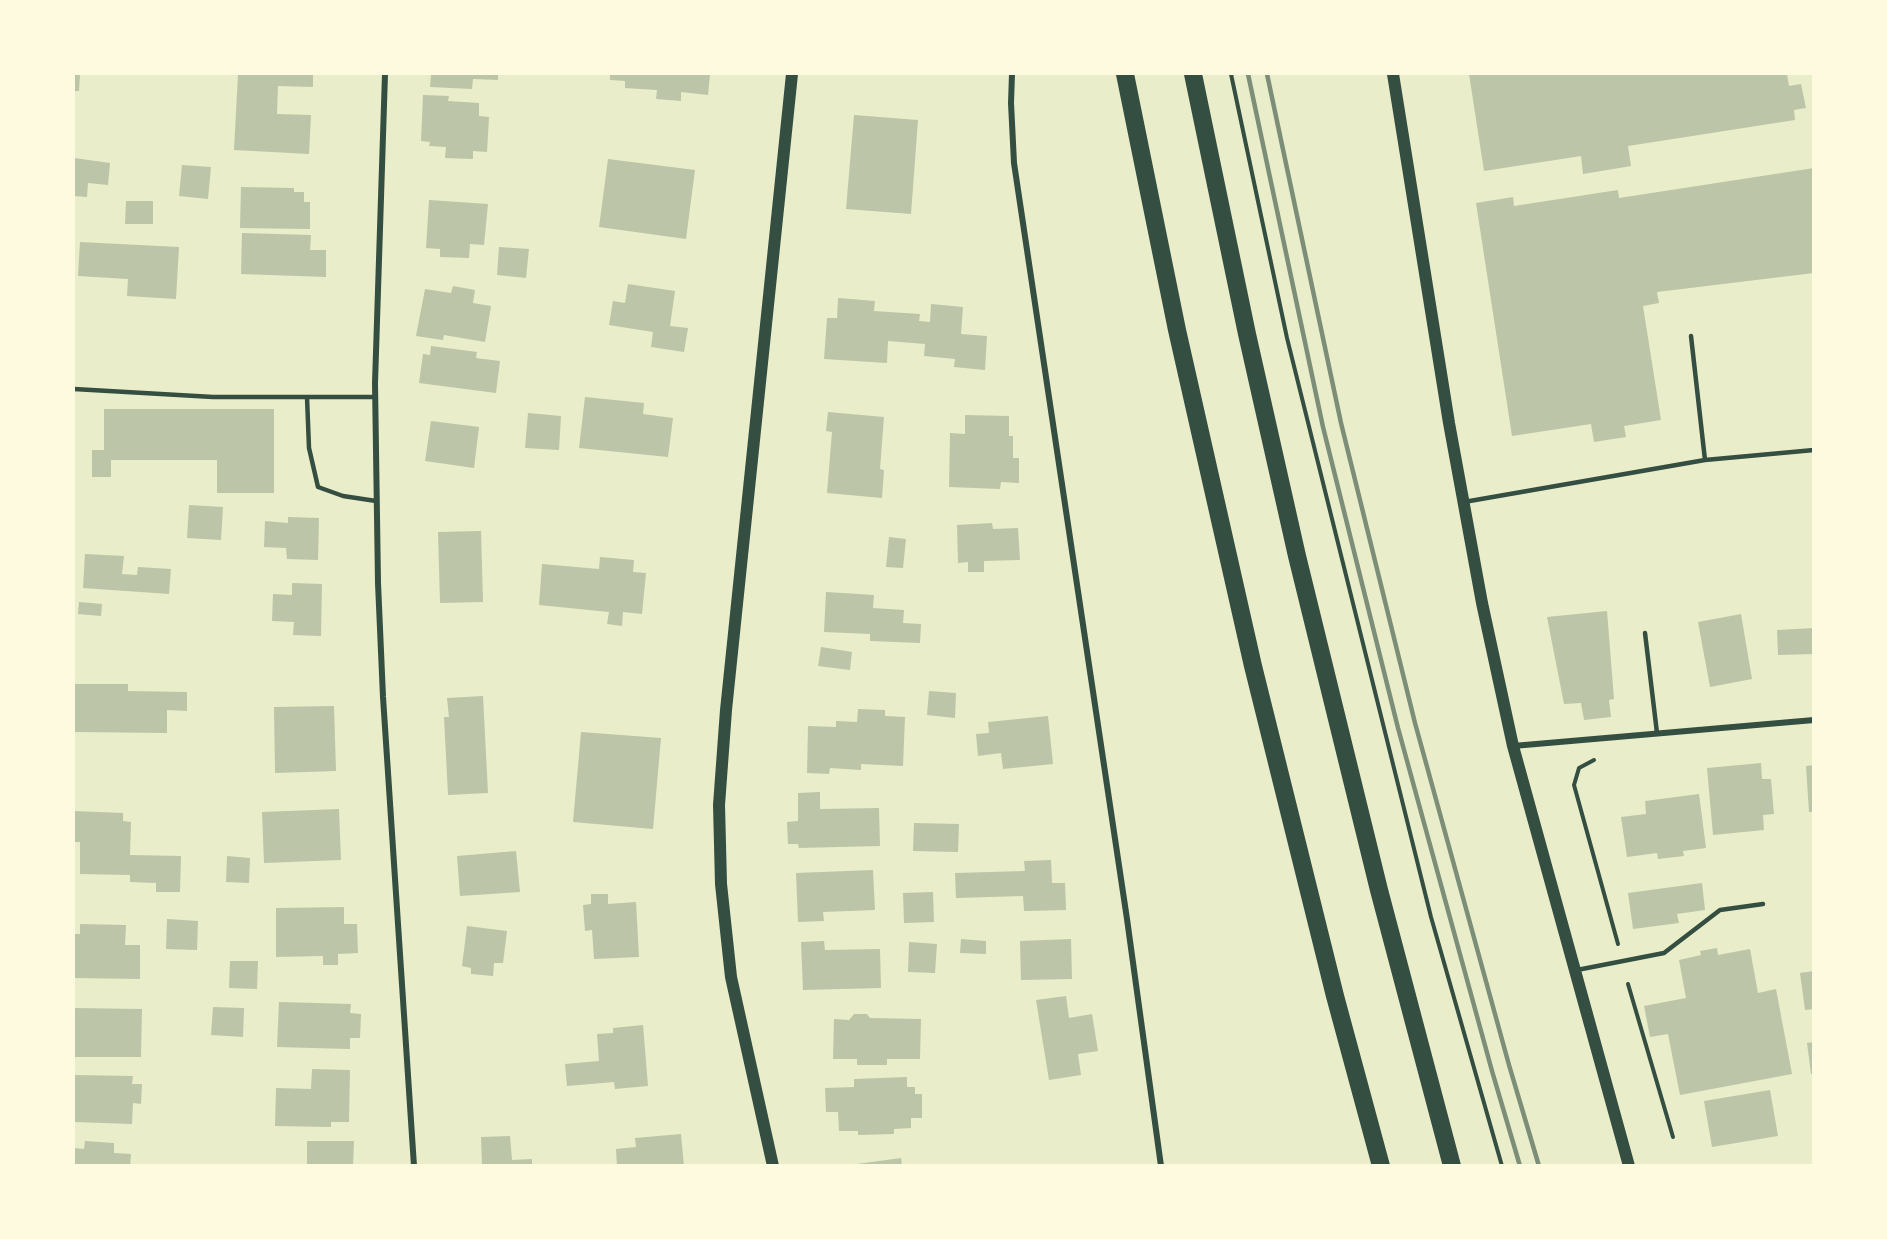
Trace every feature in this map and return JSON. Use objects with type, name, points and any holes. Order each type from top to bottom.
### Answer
[{"type":"highway","points":[[1125,74],[1175,319],[1248,643],[1332,985],[1381,1166]]},
{"type":"highway","points":[[1193,74],[1252,356],[1300,567],[1359,812],[1452,1166]]},
{"type":"main road","points":[[772,1166],[731,977],[721,884],[719,805],[726,710],[792,74]]},
{"type":"main road","points":[[1394,74],[1482,603],[1513,746],[1629,1166]]},
{"type":"street","points":[[385,74],[374,397],[376,501],[383,697],[414,1166]]},
{"type":"street","points":[[1012,74],[1014,163],[1161,1166]]},
{"type":"street","points":[[1513,746],[1814,720]]},
{"type":"lane","points":[[1691,336],[1705,460]]},
{"type":"lane","points":[[74,389],[213,397],[374,397]]},
{"type":"lane","points":[[307,397],[309,448],[318,487],[343,496],[376,501]]},
{"type":"lane","points":[[1464,502],[1705,460],[1814,450]]},
{"type":"lane","points":[[1645,633],[1657,734]]},
{"type":"lane","points":[[1575,970],[1664,953],[1720,910],[1763,904]]},
{"type":"path","points":[[1231,74],[1287,338],[1431,917],[1502,1166]]},
{"type":"path","points":[[1597,758],[1579,768],[1574,785],[1618,946]]},
{"type":"path","points":[[1628,984],[1673,1137]]},
{"type":"building","points":[[74,74],[80,74],[79,91],[74,91]]},
{"type":"building","points":[[238,74],[313,74],[313,87],[278,86],[277,114],[311,115],[309,154],[234,150]]},
{"type":"building","points":[[431,74],[498,74],[498,80],[473,79],[472,89],[430,87]]},
{"type":"building","points":[[610,74],[710,74],[708,95],[681,92],[681,101],[656,99],[657,90],[625,88],[625,81],[610,80]]},
{"type":"building","points":[[1469,74],[1787,74],[1789,86],[1801,84],[1806,108],[1794,110],[1795,120],[1628,146],[1631,166],[1583,174],[1581,156],[1484,171]]},
{"type":"building","points":[[423,95],[449,96],[448,101],[479,103],[479,116],[489,117],[487,152],[473,151],[473,159],[445,158],[446,147],[429,146],[430,142],[421,141]]},
{"type":"building","points":[[854,115],[918,120],[911,214],[846,209]]},
{"type":"building","points":[[74,158],[110,163],[108,185],[88,183],[87,197],[74,196]]},
{"type":"building","points":[[608,159],[695,170],[686,239],[599,227]]},
{"type":"building","points":[[182,165],[211,167],[208,199],[179,196]]},
{"type":"building","points":[[1814,168],[1814,273],[1657,292],[1659,303],[1643,306],[1661,420],[1624,426],[1626,437],[1594,442],[1591,424],[1512,436],[1476,203],[1513,197],[1514,206],[1618,190],[1619,198]]},
{"type":"building","points":[[241,187],[294,188],[294,192],[304,192],[304,202],[310,202],[310,229],[240,228]]},
{"type":"building","points":[[429,200],[488,204],[484,245],[470,244],[469,258],[440,257],[440,249],[426,248]]},
{"type":"building","points":[[126,201],[153,201],[153,224],[125,224]]},
{"type":"building","points":[[242,233],[311,235],[310,250],[326,250],[326,277],[241,274]]},
{"type":"building","points":[[80,242],[179,247],[176,299],[127,296],[128,279],[78,276]]},
{"type":"building","points":[[499,247],[529,249],[526,278],[497,275]]},
{"type":"building","points":[[628,284],[675,291],[670,326],[688,328],[684,352],[651,347],[653,332],[609,325],[613,301],[625,303]]},
{"type":"building","points":[[453,286],[475,290],[473,303],[491,306],[485,342],[444,335],[443,340],[416,336],[425,289],[451,293]]},
{"type":"building","points":[[838,298],[875,301],[874,311],[920,314],[919,321],[930,322],[931,304],[963,307],[961,334],[987,336],[985,370],[954,367],[955,359],[924,356],[925,344],[888,341],[887,363],[824,359],[827,318],[837,318]]},
{"type":"building","points":[[431,346],[477,352],[476,358],[500,361],[496,393],[419,383],[423,354],[430,355]]},
{"type":"building","points":[[585,397],[644,403],[643,414],[673,418],[668,457],[579,448]]},
{"type":"building","points":[[104,409],[274,409],[274,493],[217,493],[217,460],[111,460],[111,477],[92,477],[92,450],[104,450]]},
{"type":"building","points":[[828,412],[884,417],[880,469],[884,470],[882,498],[827,493],[832,432],[826,431]]},
{"type":"building","points":[[528,413],[561,416],[559,450],[525,448]]},
{"type":"building","points":[[965,415],[1009,416],[1009,436],[1013,436],[1013,458],[1019,458],[1019,483],[1001,482],[1000,489],[949,487],[950,433],[965,434]]},
{"type":"building","points":[[431,421],[479,427],[474,468],[425,461]]},
{"type":"building","points":[[189,505],[223,507],[221,540],[187,538]]},
{"type":"building","points":[[288,517],[319,518],[318,560],[287,559],[286,548],[264,547],[265,521],[288,523]]},
{"type":"building","points":[[992,523],[993,529],[1018,528],[1020,560],[984,561],[984,572],[968,572],[968,562],[958,563],[957,525]]},
{"type":"building","points":[[481,531],[483,602],[440,603],[438,532]]},
{"type":"building","points":[[889,537],[906,539],[903,568],[886,567]]},
{"type":"building","points":[[85,554],[124,556],[122,574],[137,575],[138,567],[171,569],[169,594],[83,588]]},
{"type":"building","points":[[600,557],[634,560],[633,572],[646,573],[642,614],[623,612],[622,626],[607,624],[609,612],[539,605],[542,564],[599,569]]},
{"type":"building","points":[[292,583],[322,584],[321,636],[293,635],[294,622],[272,621],[273,594],[292,595]]},
{"type":"building","points":[[826,592],[874,595],[873,608],[904,610],[903,623],[921,624],[920,643],[870,641],[870,634],[824,632]]},
{"type":"building","points":[[79,602],[102,604],[101,616],[78,614]]},
{"type":"building","points":[[1607,611],[1614,699],[1609,700],[1611,717],[1584,720],[1581,703],[1564,704],[1547,617]]},
{"type":"building","points":[[1741,614],[1752,679],[1710,687],[1698,622]]},
{"type":"building","points":[[1814,628],[1814,654],[1778,655],[1777,630]]},
{"type":"building","points":[[821,647],[852,652],[850,670],[818,666]]},
{"type":"building","points":[[74,684],[128,684],[128,691],[187,692],[187,711],[167,710],[167,733],[74,732]]},
{"type":"building","points":[[929,691],[956,693],[955,718],[927,715]]},
{"type":"building","points":[[483,696],[488,793],[448,795],[444,717],[449,717],[447,698]]},
{"type":"building","points":[[334,706],[336,771],[275,773],[274,707]]},
{"type":"building","points":[[858,709],[885,710],[885,716],[905,717],[903,766],[861,764],[861,770],[830,768],[829,774],[807,773],[808,726],[836,727],[836,721],[857,722]]},
{"type":"building","points":[[1048,716],[1053,764],[1003,769],[1001,753],[978,756],[976,734],[989,733],[988,722]]},
{"type":"building","points":[[581,732],[661,738],[653,829],[573,822]]},
{"type":"building","points":[[1761,763],[1762,779],[1771,779],[1774,814],[1763,815],[1764,830],[1713,835],[1707,768]]},
{"type":"building","points":[[1814,765],[1814,812],[1809,812],[1806,766]]},
{"type":"building","points":[[820,792],[820,809],[879,808],[880,846],[799,848],[798,844],[788,844],[787,822],[798,821],[798,793]]},
{"type":"building","points":[[1699,794],[1706,848],[1683,851],[1684,856],[1658,859],[1657,853],[1627,857],[1621,817],[1646,814],[1645,801]]},
{"type":"building","points":[[339,809],[341,860],[264,863],[262,812]]},
{"type":"building","points":[[74,811],[123,813],[123,821],[131,822],[130,855],[181,856],[180,892],[156,892],[156,883],[130,882],[130,875],[80,874],[80,842],[74,842]]},
{"type":"building","points":[[914,823],[959,824],[958,852],[913,851]]},
{"type":"building","points":[[516,851],[520,892],[460,896],[457,856]]},
{"type":"building","points":[[227,856],[250,858],[249,883],[226,882]]},
{"type":"building","points":[[1051,860],[1052,883],[1065,883],[1066,910],[1024,911],[1023,896],[956,898],[955,873],[1025,871],[1024,861]]},
{"type":"building","points":[[873,870],[875,910],[823,912],[824,921],[798,922],[796,873]]},
{"type":"building","points":[[1702,883],[1705,910],[1677,914],[1679,923],[1633,929],[1628,893]]},
{"type":"building","points":[[933,892],[934,922],[904,923],[903,893]]},
{"type":"building","points":[[591,894],[608,894],[608,904],[636,902],[639,957],[594,959],[592,930],[585,931],[583,905],[591,904]]},
{"type":"building","points":[[344,907],[344,924],[357,924],[358,953],[338,954],[338,965],[323,965],[323,956],[276,957],[276,908]]},
{"type":"building","points":[[167,919],[198,921],[197,950],[166,949]]},
{"type":"building","points":[[80,924],[126,925],[125,945],[140,945],[140,979],[74,978],[74,934],[80,934]]},
{"type":"building","points":[[467,926],[507,931],[503,963],[494,963],[493,976],[471,974],[471,968],[462,966]]},
{"type":"building","points":[[961,939],[986,941],[986,954],[960,953]]},
{"type":"building","points":[[1071,939],[1072,979],[1021,980],[1020,941]]},
{"type":"building","points":[[824,941],[825,950],[880,949],[881,988],[803,990],[801,942]]},
{"type":"building","points":[[909,942],[937,944],[935,973],[908,972]]},
{"type":"building","points":[[1717,948],[1718,955],[1750,949],[1758,993],[1776,989],[1792,1074],[1680,1095],[1668,1034],[1650,1037],[1644,1006],[1686,998],[1679,960],[1701,955],[1700,951]]},
{"type":"building","points":[[230,961],[258,961],[257,989],[229,988]]},
{"type":"building","points":[[1814,971],[1814,1009],[1805,1010],[1800,973]]},
{"type":"building","points":[[1066,996],[1069,1018],[1092,1014],[1098,1051],[1078,1054],[1081,1075],[1049,1080],[1036,1000]]},
{"type":"building","points":[[279,1002],[351,1004],[350,1013],[361,1014],[360,1038],[350,1038],[350,1049],[277,1047]]},
{"type":"building","points":[[213,1007],[244,1008],[243,1037],[211,1035]]},
{"type":"building","points":[[74,1008],[142,1009],[141,1057],[74,1057]]},
{"type":"building","points":[[854,1014],[867,1014],[870,1018],[921,1019],[920,1059],[887,1059],[887,1065],[857,1065],[857,1059],[833,1059],[834,1019],[849,1020]]},
{"type":"building","points":[[643,1025],[648,1086],[615,1089],[614,1082],[567,1086],[565,1064],[599,1061],[597,1034],[613,1033],[613,1028]]},
{"type":"building","points":[[1814,1042],[1814,1074],[1811,1074],[1807,1043]]},
{"type":"building","points":[[312,1069],[350,1070],[349,1122],[331,1122],[331,1127],[275,1126],[276,1088],[311,1089]]},
{"type":"building","points":[[74,1075],[133,1076],[132,1084],[142,1084],[141,1104],[133,1103],[132,1124],[74,1122]]},
{"type":"building","points":[[907,1077],[907,1087],[915,1087],[915,1094],[922,1094],[922,1118],[911,1118],[911,1128],[894,1129],[894,1134],[858,1135],[858,1131],[839,1131],[838,1112],[826,1112],[825,1088],[854,1087],[854,1079]]},
{"type":"building","points":[[1770,1090],[1778,1136],[1712,1147],[1704,1101]]},
{"type":"building","points":[[681,1134],[684,1166],[617,1166],[616,1149],[636,1147],[635,1138]]},
{"type":"building","points":[[510,1136],[512,1160],[532,1159],[532,1166],[482,1166],[481,1137]]},
{"type":"building","points":[[85,1141],[114,1143],[114,1153],[131,1154],[130,1166],[74,1166],[74,1148],[84,1149]]},
{"type":"building","points":[[307,1141],[354,1141],[353,1166],[307,1166]]},
{"type":"building","points":[[901,1158],[902,1166],[857,1166],[857,1164]]},
{"type":"railway","points":[[1248,74],[1323,427],[1398,728],[1520,1166]]},
{"type":"railway","points":[[1267,74],[1341,423],[1415,723],[1539,1166]]}]
